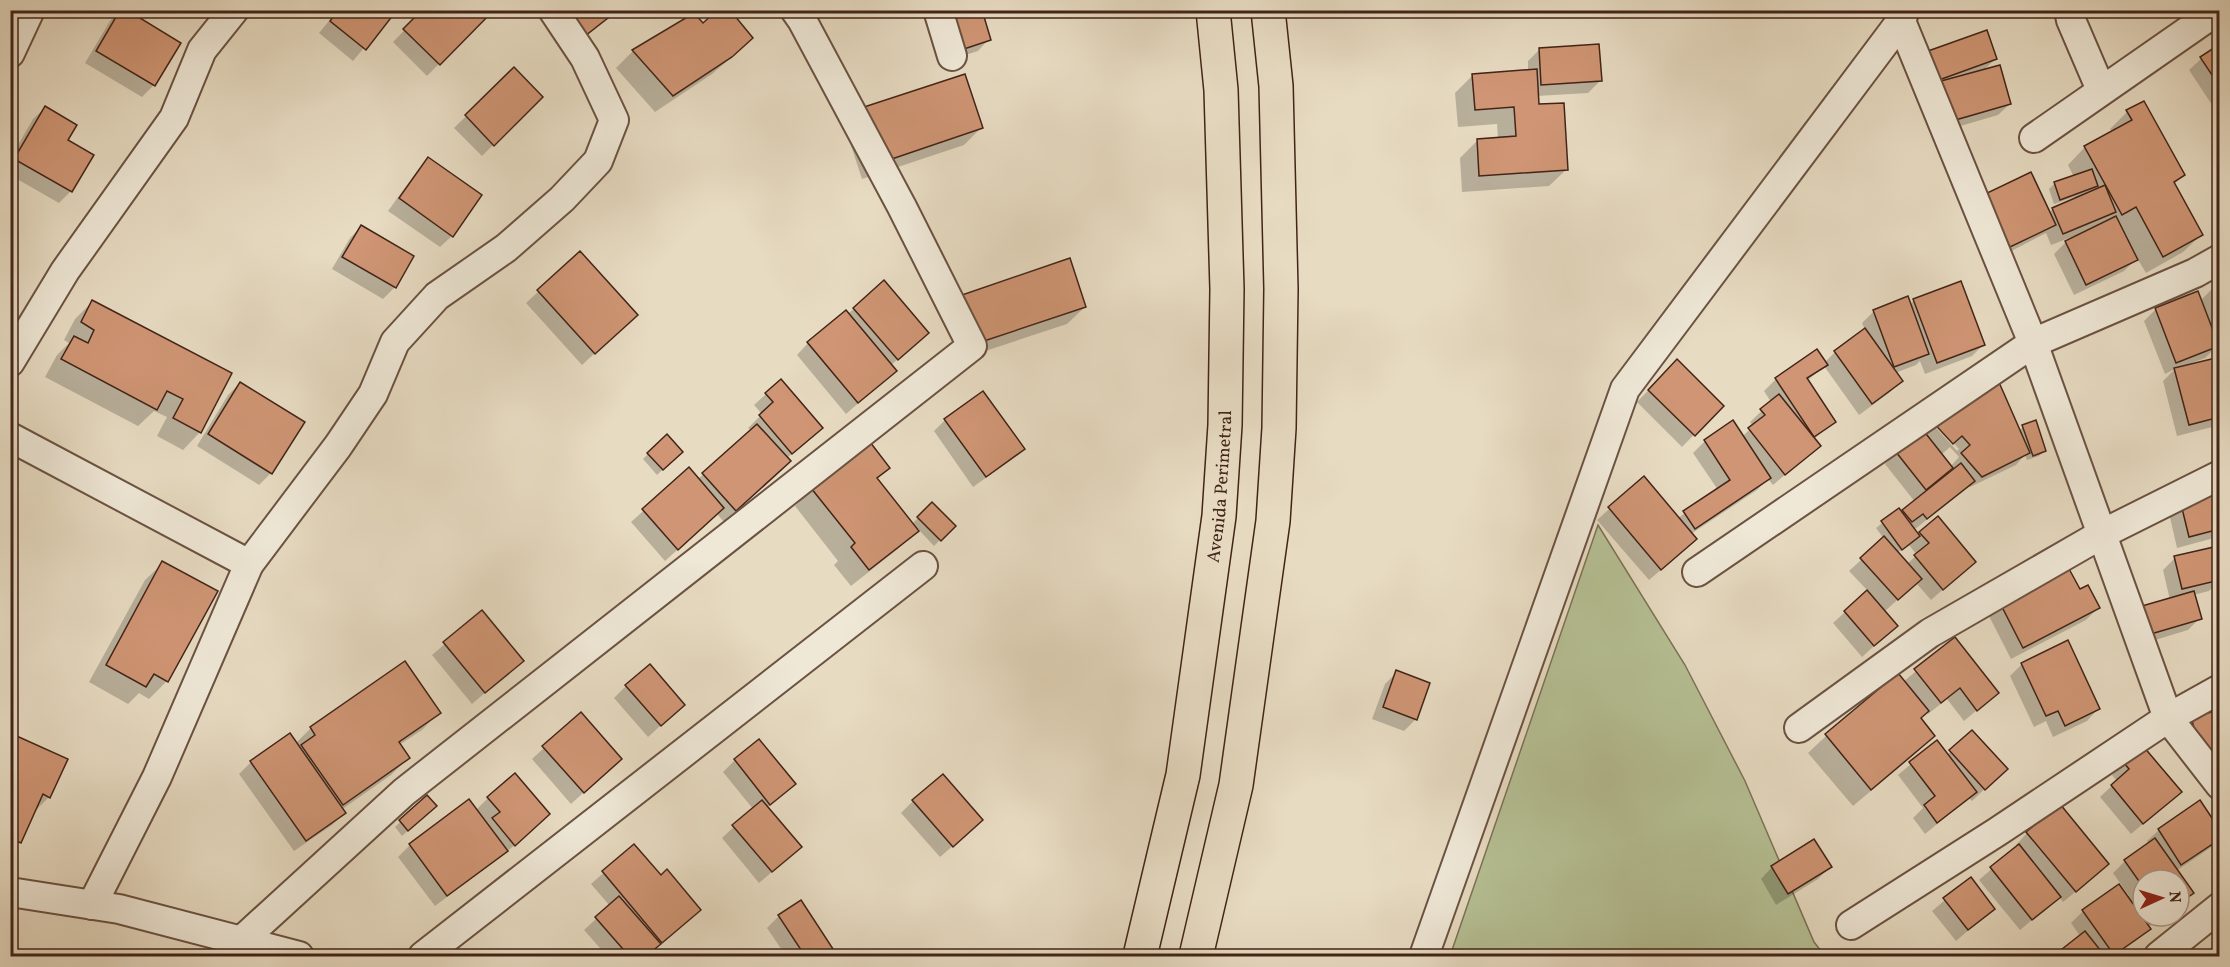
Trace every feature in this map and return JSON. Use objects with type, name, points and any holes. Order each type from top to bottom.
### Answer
[{"type":"main road","name":"Avenida Perimetral","points":[[1140,957],[1183,775],[1219,516],[1225,425],[1227,289],[1221,90],[1213,10]]},
{"type":"main road","points":[[1196,957],[1236,785],[1273,521],[1279,428],[1281,289],[1276,86],[1268,10]]},
{"type":"street","points":[[10,53],[30,10]]},
{"type":"street","points":[[10,362],[65,271],[174,118],[202,50],[234,10]]},
{"type":"street","points":[[92,905],[157,777],[249,564],[338,446],[367,403],[395,342],[437,296],[506,248],[562,199],[597,161],[614,120],[585,58],[552,10]]},
{"type":"street","points":[[242,941],[404,792],[972,346],[902,207],[795,10]]},
{"type":"street","points":[[938,10],[952,56]]},
{"type":"street","points":[[2069,10],[2071,21],[2101,90]]},
{"type":"street","points":[[2034,138],[2218,10]]},
{"type":"street","points":[[1903,16],[2033,343],[2168,718],[2220,785]]},
{"type":"street","points":[[1424,957],[1625,389],[1903,16]]},
{"type":"street","points":[[1697,573],[2033,343],[2195,273],[2220,259]]},
{"type":"street","points":[[10,437],[249,564]]},
{"type":"street","points":[[1799,728],[1930,633],[2102,534],[2220,475]]},
{"type":"street","points":[[423,957],[923,566]]},
{"type":"street","points":[[1851,925],[1997,832],[2168,718],[2220,689]]},
{"type":"street","points":[[10,892],[119,909],[298,957]]},
{"type":"street","points":[[2159,957],[2220,907]]},
{"type":"green space","points":[[1598,525],[1685,665],[1745,781],[1814,942],[1825,956],[1450,956]]},
{"type":"building","points":[[120,10],[127,10],[181,43],[155,86],[96,51]]},
{"type":"building","points":[[338,10],[397,10],[366,50],[330,21]]},
{"type":"building","points":[[422,10],[494,10],[440,65],[403,29]]},
{"type":"building","points":[[566,10],[618,10],[585,36]]},
{"type":"building","points":[[717,10],[730,10],[753,38],[732,57],[673,96],[632,50],[694,13],[703,23]]},
{"type":"building","points":[[945,10],[982,10],[991,40],[958,51]]},
{"type":"building","points":[[1987,30],[1997,59],[1939,80],[1928,51]]},
{"type":"building","points":[[1599,44],[1602,81],[1541,85],[1539,48]]},
{"type":"building","points":[[2220,44],[2220,87],[2200,57]]},
{"type":"building","points":[[2000,65],[2011,104],[1952,121],[1941,81]]},
{"type":"building","points":[[514,67],[543,97],[494,146],[465,115]]},
{"type":"building","points":[[1537,69],[1539,104],[1564,103],[1568,170],[1479,176],[1477,139],[1516,136],[1514,107],[1475,110],[1472,74]]},
{"type":"building","points":[[965,74],[983,128],[880,163],[861,108]]},
{"type":"building","points":[[2144,101],[2185,175],[2174,182],[2203,235],[2163,257],[2136,207],[2122,215],[2084,146],[2132,120],[2126,110]]},
{"type":"building","points":[[45,106],[77,125],[68,140],[94,155],[72,192],[14,159]]},
{"type":"building","points":[[428,157],[482,195],[453,237],[399,198]]},
{"type":"building","points":[[2092,169],[2098,186],[2060,200],[2054,182]]},
{"type":"building","points":[[2031,172],[2056,225],[2010,247],[1985,194]]},
{"type":"building","points":[[2105,185],[2116,212],[2063,234],[2052,208]]},
{"type":"building","points":[[2116,216],[2138,260],[2086,285],[2065,241]]},
{"type":"building","points":[[361,225],[414,256],[396,288],[342,257]]},
{"type":"building","points":[[580,251],[638,315],[595,354],[537,290]]},
{"type":"building","points":[[1070,258],[1086,307],[978,343],[962,295]]},
{"type":"building","points":[[884,280],[929,333],[898,360],[853,308]]},
{"type":"building","points":[[1961,281],[1985,345],[1937,363],[1913,299]]},
{"type":"building","points":[[2220,283],[2220,303],[2213,286]]},
{"type":"building","points":[[2198,291],[2219,346],[2176,363],[2155,308]]},
{"type":"building","points":[[1908,296],[1929,354],[1894,367],[1873,310]]},
{"type":"building","points":[[92,300],[232,373],[201,433],[173,418],[183,399],[167,391],[157,410],[61,359],[74,336],[88,343],[94,330],[81,322]]},
{"type":"building","points":[[846,310],[897,371],[858,403],[807,342]]},
{"type":"building","points":[[1865,328],[1903,381],[1872,404],[1834,351]]},
{"type":"building","points":[[1817,349],[1828,365],[1807,378],[1836,422],[1814,437],[1775,378]]},
{"type":"building","points":[[2220,357],[2220,417],[2189,425],[2174,368]]},
{"type":"building","points":[[1677,359],[1724,406],[1695,436],[1648,390]]},
{"type":"building","points":[[781,379],[823,428],[792,454],[759,415],[773,402],[765,393]]},
{"type":"building","points":[[1998,380],[2030,453],[1982,477],[1961,453],[1970,445],[1962,436],[1953,444],[1929,418]]},
{"type":"building","points":[[240,382],[305,422],[272,474],[208,434]]},
{"type":"building","points":[[983,391],[1025,449],[986,477],[944,419]]},
{"type":"building","points":[[1779,394],[1821,446],[1785,475],[1748,428],[1765,415],[1760,409]]},
{"type":"building","points":[[1733,420],[1771,478],[1695,529],[1683,511],[1730,480],[1704,440]]},
{"type":"building","points":[[2036,420],[2046,451],[2033,456],[2022,425]]},
{"type":"building","points":[[757,424],[791,461],[736,511],[702,473]]},
{"type":"building","points":[[1923,430],[1953,468],[1926,490],[1896,452]]},
{"type":"building","points":[[667,434],[683,452],[663,470],[647,453]]},
{"type":"building","points":[[870,442],[890,468],[877,478],[919,531],[869,570],[851,547],[855,543],[811,488]]},
{"type":"building","points":[[1961,463],[1975,481],[1927,519],[1923,514],[1912,522],[1902,510]]},
{"type":"building","points":[[689,467],[724,508],[678,550],[642,509]]},
{"type":"building","points":[[1644,476],[1697,539],[1661,570],[1608,507]]},
{"type":"building","points":[[2218,490],[2220,529],[2189,537],[2180,500]]},
{"type":"building","points":[[932,502],[956,526],[941,541],[917,517]]},
{"type":"building","points":[[1899,508],[1920,536],[1902,550],[1881,521]]},
{"type":"building","points":[[1938,516],[1976,562],[1943,590],[1914,555],[1929,543],[1919,532]]},
{"type":"building","points":[[1884,536],[1922,579],[1898,600],[1860,558]]},
{"type":"building","points":[[2214,547],[2220,569],[2220,580],[2182,589],[2174,556]]},
{"type":"building","points":[[162,561],[218,591],[168,682],[154,674],[146,687],[106,665]]},
{"type":"building","points":[[2068,567],[2080,589],[2088,585],[2100,608],[2023,648],[2000,603]]},
{"type":"building","points":[[1867,590],[1898,626],[1874,646],[1844,611]]},
{"type":"building","points":[[2194,591],[2202,619],[2144,636],[2135,608]]},
{"type":"building","points":[[482,610],[524,661],[485,693],[443,642]]},
{"type":"building","points":[[1955,637],[1999,693],[1977,711],[1960,688],[1941,703],[1914,669]]},
{"type":"building","points":[[2068,640],[2100,709],[2065,726],[2058,711],[2046,716],[2021,663]]},
{"type":"building","points":[[405,661],[441,713],[399,742],[410,758],[343,805],[301,745],[315,735],[310,727]]},
{"type":"building","points":[[650,664],[685,705],[661,726],[625,685]]},
{"type":"building","points":[[1396,670],[1430,683],[1417,720],[1383,707]]},
{"type":"building","points":[[1898,673],[1929,711],[1921,718],[1935,736],[1871,790],[1825,734]]},
{"type":"building","points":[[2220,710],[2220,753],[2202,757],[2191,717]]},
{"type":"building","points":[[581,712],[622,759],[584,793],[542,746]]},
{"type":"building","points":[[1972,730],[2008,769],[1985,790],[1949,750]]},
{"type":"building","points":[[10,733],[68,759],[50,798],[43,794],[21,843],[10,838]]},
{"type":"building","points":[[290,733],[346,813],[306,841],[250,761]]},
{"type":"building","points":[[759,739],[796,784],[770,805],[734,759]]},
{"type":"building","points":[[1937,740],[1977,792],[1937,823],[1924,805],[1935,796],[1909,762]]},
{"type":"building","points":[[2143,746],[2182,792],[2143,824],[2111,785],[2129,769],[2123,762]]},
{"type":"building","points":[[515,773],[550,814],[515,846],[492,818],[500,812],[487,797]]},
{"type":"building","points":[[943,774],[983,820],[953,847],[912,800]]},
{"type":"building","points":[[427,795],[437,806],[408,831],[399,820]]},
{"type":"building","points":[[469,799],[508,851],[447,896],[409,844]]},
{"type":"building","points":[[762,800],[802,847],[772,872],[732,825]]},
{"type":"building","points":[[2200,800],[2220,830],[2220,839],[2181,865],[2158,829]]},
{"type":"building","points":[[2060,804],[2109,864],[2076,892],[2026,832]]},
{"type":"building","points":[[2155,838],[2176,868],[2131,868],[2131,870],[2124,860]]},
{"type":"building","points":[[1814,839],[1832,867],[1788,894],[1771,866]]},
{"type":"building","points":[[634,844],[661,875],[667,869],[701,910],[662,943],[602,871]]},
{"type":"building","points":[[2019,844],[2061,897],[2032,920],[1990,867]]},
{"type":"building","points":[[1971,877],[1995,909],[1968,930],[1943,898]]},
{"type":"building","points":[[2119,884],[2131,901],[2131,928],[2151,929],[2114,955],[2082,910]]},
{"type":"building","points":[[619,896],[661,944],[646,956],[629,956],[595,917]]},
{"type":"building","points":[[801,900],[835,952],[828,956],[805,956],[778,915]]},
{"type":"building","points":[[2085,931],[2105,956],[2060,956],[2057,953]]}]
